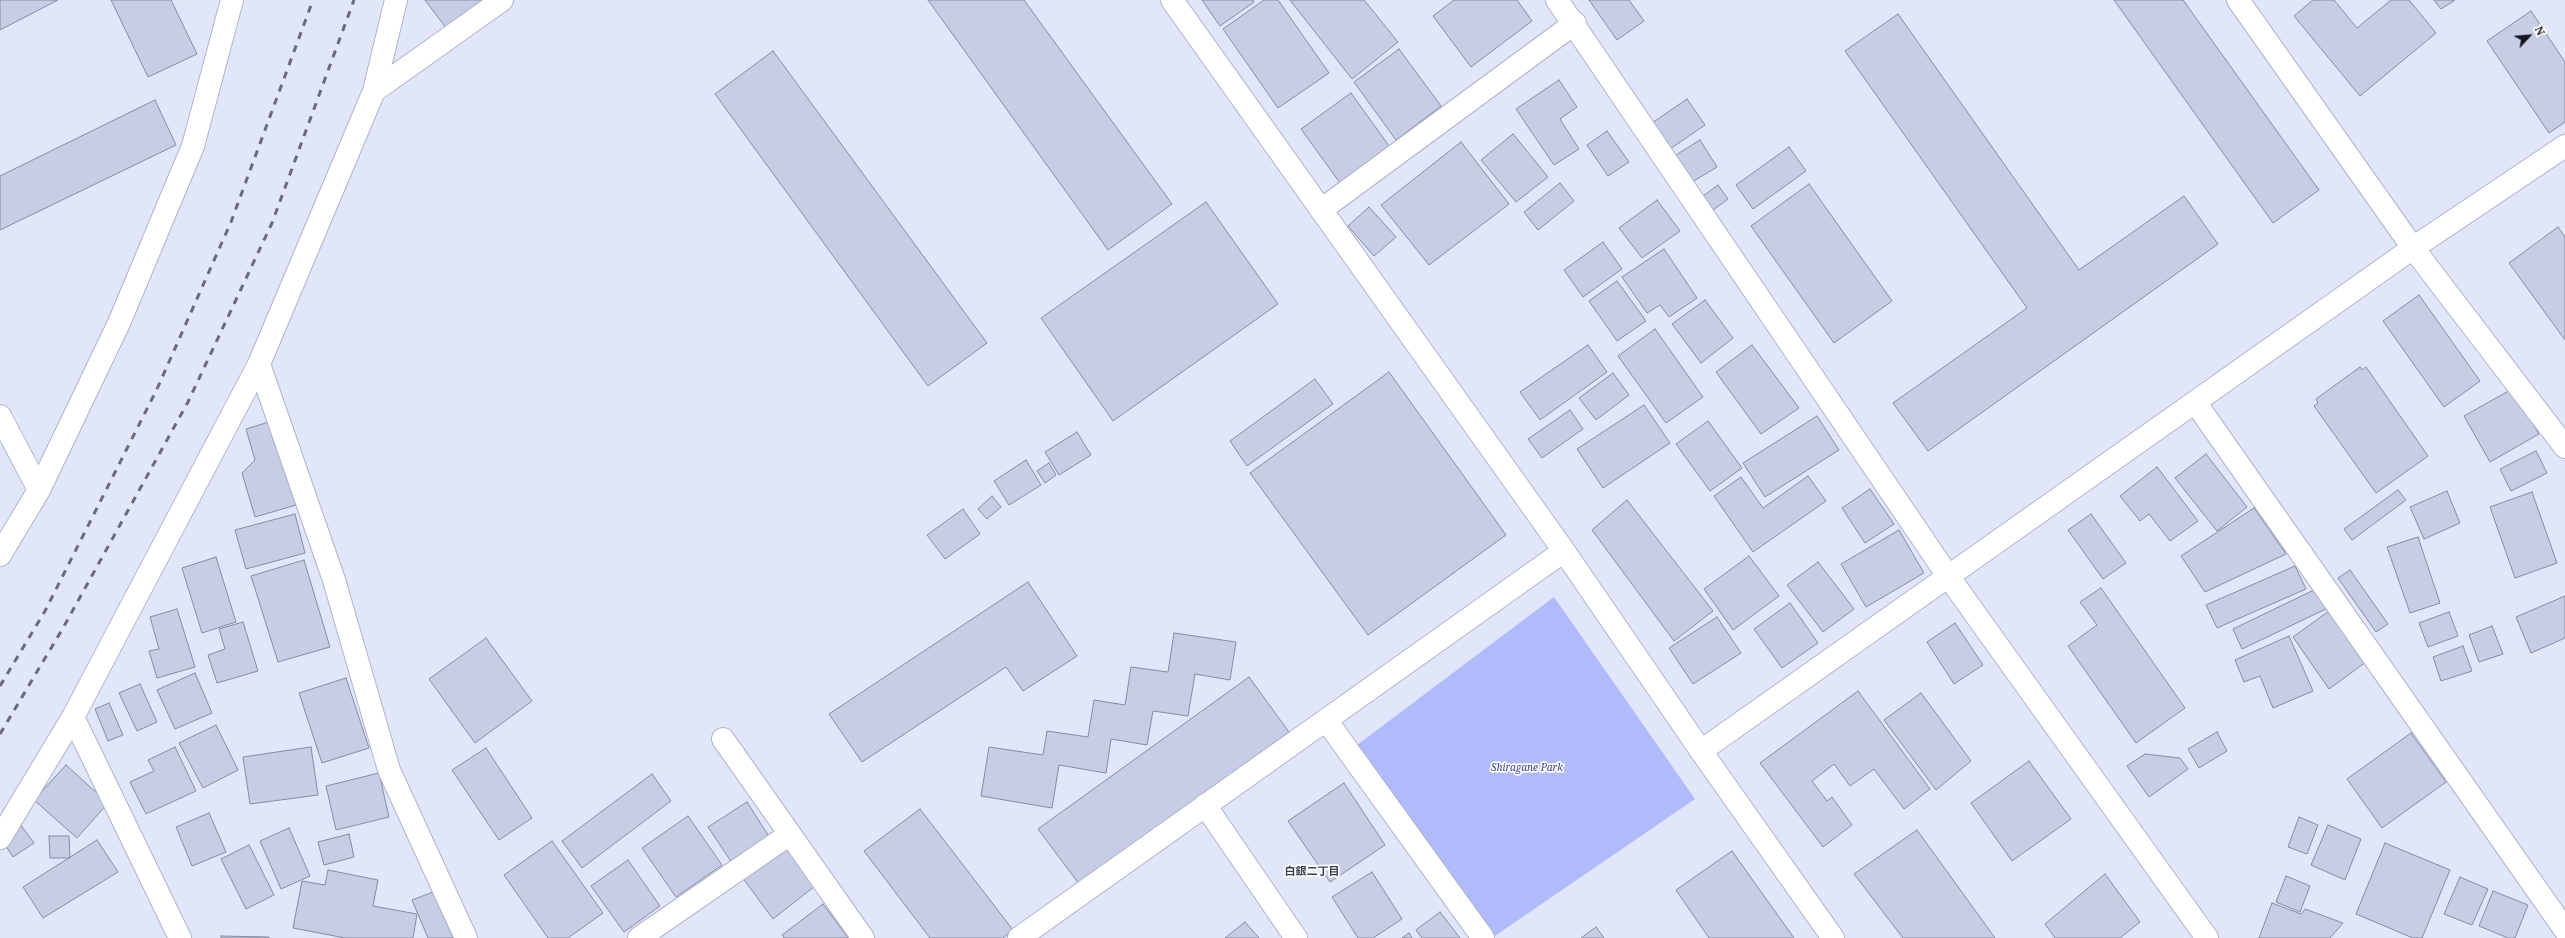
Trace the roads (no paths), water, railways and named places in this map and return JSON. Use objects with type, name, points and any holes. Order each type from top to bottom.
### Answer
[{"type":"street","points":[[0,555],[38,490],[120,323],[193,146],[232,0]]},
{"type":"street","points":[[0,838],[73,717],[259,364],[374,91],[396,0]]},
{"type":"street","points":[[374,91],[502,0]]},
{"type":"street","points":[[1172,0],[1564,551],[1701,751],[1833,938]]},
{"type":"street","points":[[1558,0],[1948,576],[2207,938]]},
{"type":"street","points":[[2238,0],[2413,248],[2565,447]]},
{"type":"street","points":[[1321,210],[1575,23]]},
{"type":"street","points":[[1701,751],[2413,248],[2565,146]]},
{"type":"street","points":[[259,364],[334,580],[389,770],[466,938]]},
{"type":"street","points":[[2195,402],[2565,930]]},
{"type":"street","points":[[0,416],[38,490]]},
{"type":"street","points":[[1019,938],[1205,804],[1564,551]]},
{"type":"street","points":[[73,717],[180,938]]},
{"type":"street","points":[[1326,720],[1483,938]]},
{"type":"street","points":[[723,739],[863,938]]},
{"type":"street","points":[[1205,804],[1296,938]]},
{"type":"street","points":[[640,938],[790,834]]},
{"type":"railway","points":[[0,686],[45,611],[157,389],[231,222],[313,0]]},
{"type":"railway","points":[[0,734],[63,628],[188,402],[272,223],[354,0]]},
{"type":"district","name":"白銀二丁目","points":[[1312,872]]},
{"type":"park label","name":"Shiragane Park","points":[[1527,768]]}]
